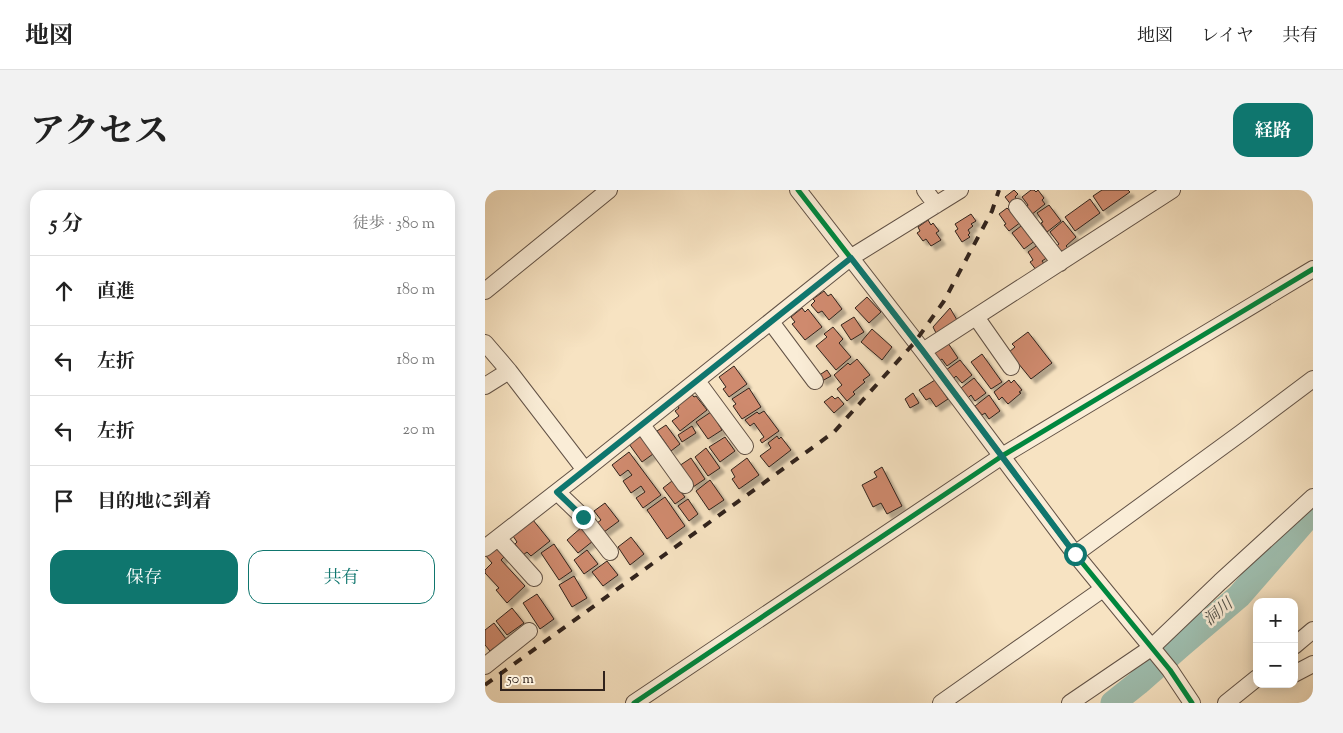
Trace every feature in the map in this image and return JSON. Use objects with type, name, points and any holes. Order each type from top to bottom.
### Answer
[{"type":"street","points":[[485,291],[609,190]]},
{"type":"street","points":[[798,190],[923,351],[1075,554],[1170,670],[1192,703]]},
{"type":"street","points":[[925,190],[936,205]]},
{"type":"street","points":[[485,548],[851,258],[960,190]]},
{"type":"street","points":[[923,351],[1173,190]]},
{"type":"street","points":[[1017,207],[1060,263]]},
{"type":"street","points":[[634,703],[1001,456],[1313,269]]},
{"type":"street","points":[[976,317],[1011,367]]},
{"type":"street","points":[[771,322],[815,381]]},
{"type":"street","points":[[485,343],[509,371],[585,470]]},
{"type":"street","points":[[485,386],[509,371]]},
{"type":"street","points":[[1075,554],[1241,434],[1313,379]]},
{"type":"street","points":[[697,381],[745,446]]},
{"type":"street","points":[[642,425],[685,486]]},
{"type":"street","points":[[557,492],[583,517],[610,552]]},
{"type":"street","points":[[1070,703],[1153,651],[1220,582],[1313,497]]},
{"type":"street","points":[[498,538],[534,578]]},
{"type":"street","points":[[941,703],[1103,589]]},
{"type":"street","points":[[1298,643],[1313,630]]},
{"type":"street","points":[[485,666],[529,631]]},
{"type":"street","points":[[1298,672],[1313,664]]},
{"type":"street","points":[[1226,703],[1253,681]]},
{"type":"building","points":[[1014,190],[1018,194],[1015,197],[1018,201],[1012,206],[1005,197]]},
{"type":"building","points":[[1031,190],[1036,192],[1038,190],[1044,198],[1042,200],[1045,204],[1031,215],[1026,208],[1028,205],[1022,197]]},
{"type":"building","points":[[1102,190],[1128,190],[1130,192],[1103,211],[1093,196]]},
{"type":"building","points":[[1090,199],[1100,213],[1075,231],[1065,217]]},
{"type":"building","points":[[1049,205],[1061,221],[1047,232],[1037,213]]},
{"type":"building","points":[[1007,208],[1009,210],[1011,208],[1021,222],[1009,231],[999,214]]},
{"type":"building","points":[[971,214],[976,221],[971,224],[973,226],[968,230],[970,237],[962,242],[955,231],[958,229],[955,224]]},
{"type":"building","points":[[928,220],[939,231],[936,233],[941,240],[931,246],[926,239],[923,241],[917,233],[920,231],[918,227]]},
{"type":"building","points":[[1063,221],[1076,237],[1066,246],[1069,249],[1062,255],[1055,247],[1059,244],[1050,232]]},
{"type":"building","points":[[1021,226],[1036,240],[1024,249],[1012,233]]},
{"type":"building","points":[[1039,244],[1048,257],[1042,261],[1045,265],[1037,271],[1030,262],[1033,260],[1028,252]]},
{"type":"building","points":[[824,291],[828,296],[831,294],[842,309],[829,320],[822,311],[818,313],[811,305],[815,301],[813,299]]},
{"type":"building","points":[[867,297],[881,312],[869,323],[855,308]]},
{"type":"building","points":[[802,308],[805,312],[808,309],[822,327],[805,340],[792,324],[795,322],[791,317]]},
{"type":"building","points":[[950,308],[957,320],[936,333],[933,327]]},
{"type":"building","points":[[854,317],[864,332],[851,340],[841,325]]},
{"type":"building","points":[[833,327],[843,339],[839,343],[851,357],[836,370],[816,346],[827,337],[824,334]]},
{"type":"building","points":[[872,329],[892,347],[882,360],[861,342]]},
{"type":"building","points":[[1028,332],[1052,363],[1031,379],[1009,352],[1015,347],[1012,344]]},
{"type":"building","points":[[948,343],[958,358],[947,366],[942,359],[939,361],[934,353]]},
{"type":"building","points":[[982,354],[1002,382],[991,389],[971,362]]},
{"type":"building","points":[[857,359],[870,375],[863,380],[865,382],[853,392],[855,394],[847,401],[837,389],[842,385],[834,375],[848,363],[850,365]]},
{"type":"building","points":[[960,360],[972,375],[962,383],[956,376],[953,379],[946,370]]},
{"type":"building","points":[[734,366],[747,384],[729,397],[723,389],[726,387],[719,377]]},
{"type":"building","points":[[827,370],[831,376],[822,381],[818,376]]},
{"type":"building","points":[[974,378],[986,393],[975,401],[971,395],[968,398],[961,388]]},
{"type":"building","points":[[935,380],[948,399],[936,407],[930,398],[926,400],[919,390]]},
{"type":"building","points":[[1009,380],[1011,383],[1014,380],[1022,390],[1008,404],[1002,397],[999,400],[994,392]]},
{"type":"building","points":[[749,388],[761,407],[742,419],[733,406],[736,404],[732,399]]},
{"type":"building","points":[[689,391],[694,397],[696,396],[707,410],[680,431],[672,421],[679,416],[675,411],[679,408],[675,402]]},
{"type":"building","points":[[913,393],[919,403],[910,408],[905,399]]},
{"type":"building","points":[[989,395],[1000,411],[989,419],[985,413],[982,415],[975,406]]},
{"type":"building","points":[[832,396],[835,399],[838,397],[844,404],[834,413],[824,402]]},
{"type":"building","points":[[764,411],[779,431],[762,443],[760,440],[764,437],[754,423],[750,426],[745,420],[757,412],[759,414]]},
{"type":"building","points":[[711,412],[722,430],[708,439],[696,422]]},
{"type":"building","points":[[666,425],[680,444],[671,451],[657,431]]},
{"type":"building","points":[[692,426],[696,433],[682,442],[678,435]]},
{"type":"building","points":[[640,436],[653,454],[642,462],[629,444]]},
{"type":"building","points":[[777,436],[779,439],[781,437],[791,450],[769,467],[760,456],[771,448],[768,443]]},
{"type":"building","points":[[725,437],[735,451],[720,462],[709,447]]},
{"type":"building","points":[[706,448],[720,468],[708,476],[695,457]]},
{"type":"building","points":[[629,452],[661,495],[643,508],[636,498],[645,492],[641,486],[631,493],[623,481],[632,475],[628,470],[620,476],[612,465]]},
{"type":"building","points":[[691,458],[705,479],[693,487],[679,466]]},
{"type":"building","points":[[747,458],[759,475],[739,489],[732,479],[735,477],[731,470]]},
{"type":"building","points":[[882,467],[902,506],[887,514],[881,503],[873,507],[862,485],[877,477],[874,472]]},
{"type":"building","points":[[710,480],[724,500],[709,510],[696,491]]},
{"type":"building","points":[[672,481],[685,497],[675,504],[663,488]]},
{"type":"building","points":[[665,497],[685,526],[667,539],[647,510]]},
{"type":"building","points":[[688,499],[698,514],[689,521],[678,506]]},
{"type":"building","points":[[605,503],[619,521],[604,532],[597,523],[601,520],[594,511]]},
{"type":"building","points":[[533,520],[550,541],[531,556],[527,552],[523,555],[515,544],[517,542],[513,536]]},
{"type":"building","points":[[582,527],[593,541],[578,553],[567,540]]},
{"type":"building","points":[[631,537],[644,554],[630,565],[618,547]]},
{"type":"building","points":[[554,544],[572,571],[559,580],[541,553]]},
{"type":"building","points":[[495,546],[504,557],[501,560],[525,586],[507,603],[496,590],[499,588],[485,573],[485,570],[492,563],[485,555]]},
{"type":"building","points":[[587,550],[598,564],[584,574],[574,560]]},
{"type":"building","points":[[607,561],[618,575],[603,586],[592,572]]},
{"type":"building","points":[[574,576],[587,598],[572,607],[559,585]]},
{"type":"building","points":[[537,594],[554,619],[540,629],[523,603]]},
{"type":"building","points":[[512,608],[524,623],[507,635],[496,621]]},
{"type":"building","points":[[494,623],[509,643],[497,651],[494,648],[490,651],[485,645],[485,630]]},
{"type":"waterway","name":"洞川","points":[[1113,703],[1239,596],[1313,511]]},
{"type":"railway","points":[[485,685],[834,432],[915,342],[944,301],[992,211],[999,190]]},
{"type":"cycle path","points":[[798,190],[923,351],[1075,554],[1170,670],[1192,703]]},
{"type":"cycle path","points":[[634,703],[1002,456],[1313,269]]},
{"type":"route","points":[[583,517],[557,492],[851,258],[1075,554]]}]
